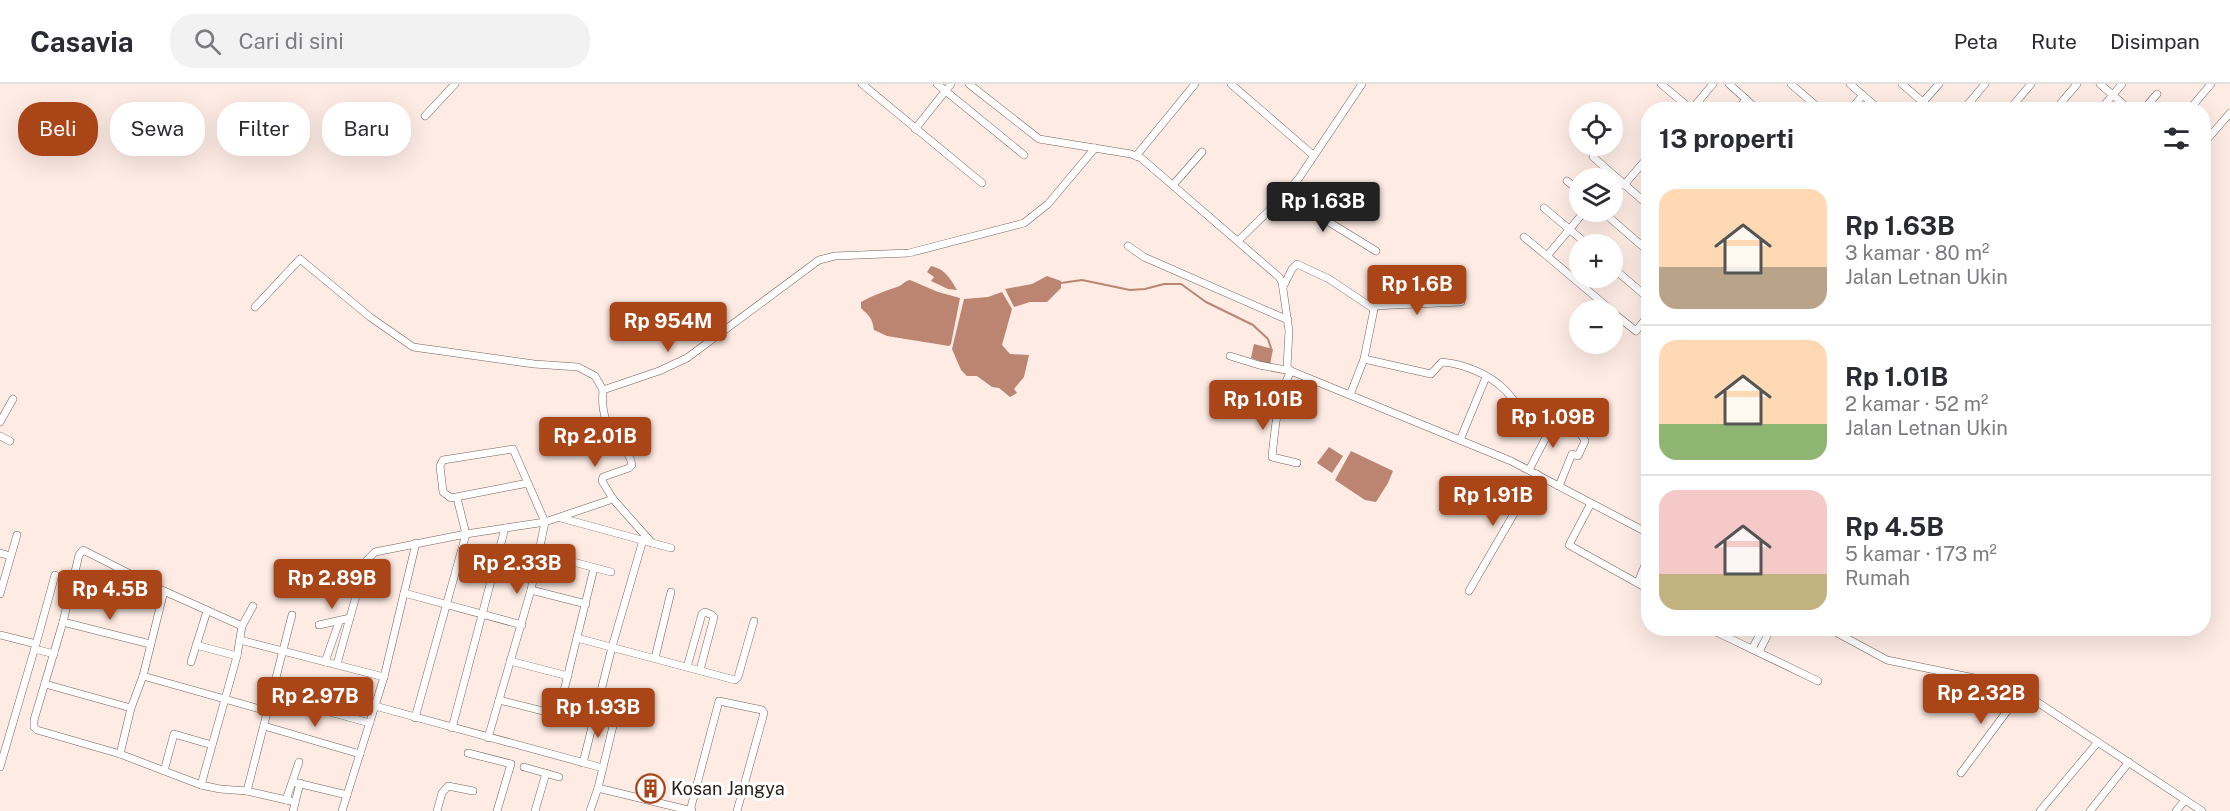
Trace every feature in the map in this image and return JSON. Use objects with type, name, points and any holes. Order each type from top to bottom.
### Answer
[{"type":"street","points":[[425,116],[455,84]]},
{"type":"street","points":[[862,84],[982,183]]},
{"type":"street","points":[[937,84],[1024,155]]},
{"type":"street","points":[[915,129],[951,84]]},
{"type":"street","points":[[969,84],[1039,139],[1136,156],[1279,277],[1283,287],[1288,320],[1287,367],[1291,371]]},
{"type":"street","points":[[1136,156],[1195,84]]},
{"type":"street","points":[[1231,84],[1313,155]]},
{"type":"street","points":[[1238,241],[1299,178],[1362,84]]},
{"type":"street","points":[[1662,84],[1682,102]]},
{"type":"street","points":[[1698,102],[1713,84]]},
{"type":"street","points":[[1729,84],[1749,102]]},
{"type":"street","points":[[1791,84],[1812,102]]},
{"type":"street","points":[[1850,84],[1871,102]]},
{"type":"street","points":[[1902,84],[1923,102],[1939,84]]},
{"type":"street","points":[[1970,102],[1985,84]]},
{"type":"street","points":[[2016,102],[2031,84]]},
{"type":"street","points":[[2062,102],[2077,84]]},
{"type":"street","points":[[2100,84],[2121,102]]},
{"type":"street","points":[[2106,102],[2122,84]]},
{"type":"street","points":[[2195,102],[2211,84]]},
{"type":"street","points":[[2150,102],[2157,94]]},
{"type":"street","points":[[1857,102],[1863,95]]},
{"type":"street","points":[[2211,135],[2230,113]]},
{"type":"street","points":[[603,390],[659,371],[687,358],[812,264],[827,257],[909,253],[1024,223],[1048,204],[1095,148]]},
{"type":"street","points":[[1173,185],[1202,152]]},
{"type":"street","points":[[1593,157],[1604,168]]},
{"type":"street","points":[[1641,165],[1624,185],[1641,199]]},
{"type":"street","points":[[1285,195],[1376,251]]},
{"type":"street","points":[[1544,208],[1575,234]]},
{"type":"street","points":[[1547,256],[1575,222]]},
{"type":"street","points":[[1615,222],[1641,245]]},
{"type":"street","points":[[1524,237],[1599,300]]},
{"type":"street","points":[[1128,246],[1144,257],[1288,320]]},
{"type":"street","points":[[255,307],[300,259],[370,316],[413,347],[578,367],[595,376],[603,390],[603,409],[608,427],[628,453],[632,465],[602,478],[602,481],[613,499],[652,543]]},
{"type":"street","points":[[1283,287],[1297,264],[1329,279],[1372,306],[1461,302]]},
{"type":"street","points":[[1623,276],[1641,292]]},
{"type":"street","points":[[1350,395],[1364,359],[1374,309],[1372,306]]},
{"type":"street","points":[[1623,320],[1636,331],[1641,325]]},
{"type":"street","points":[[1230,356],[1291,371],[1460,440],[1538,474],[1641,527]]},
{"type":"street","points":[[1364,359],[1431,374],[1439,363],[1455,363],[1494,380],[1504,388],[1518,406],[1567,422],[1582,435],[1585,441],[1578,456],[1572,454],[1559,486]]},
{"type":"street","points":[[1291,371],[1281,398],[1272,457],[1297,463]]},
{"type":"street","points":[[1460,440],[1486,377]]},
{"type":"street","points":[[0,422],[13,399]]},
{"type":"street","points":[[1529,470],[1556,418]]},
{"type":"street","points":[[0,436],[10,441]]},
{"type":"street","points":[[488,738],[522,625],[545,522],[528,483],[514,451],[511,448],[443,460],[440,466],[443,492],[448,497],[457,498],[528,483]]},
{"type":"street","points":[[1469,591],[1538,474]]},
{"type":"street","points":[[415,718],[465,534],[457,498]]},
{"type":"street","points":[[337,664],[363,571],[367,560],[375,552],[465,534],[545,522],[613,499]]},
{"type":"street","points":[[1591,503],[1569,545],[1641,584]]},
{"type":"street","points":[[561,518],[670,548]]},
{"type":"street","points":[[452,728],[505,528]]},
{"type":"street","points":[[0,594],[17,535]]},
{"type":"street","points":[[583,763],[612,647],[643,540]]},
{"type":"street","points":[[342,811],[384,677],[416,543]]},
{"type":"street","points":[[242,626],[164,591],[83,550],[34,720],[34,727],[37,730],[120,754],[201,785],[247,791],[295,802]]},
{"type":"street","points":[[539,553],[611,572]]},
{"type":"street","points":[[558,715],[594,568]]},
{"type":"street","points":[[315,580],[363,571]]},
{"type":"street","points":[[0,767],[55,575]]},
{"type":"street","points":[[1638,582],[1641,575]]},
{"type":"street","points":[[531,590],[586,604]]},
{"type":"street","points":[[120,754],[131,708],[143,676],[164,591]]},
{"type":"street","points":[[655,658],[671,592]]},
{"type":"street","points":[[404,593],[522,625]]},
{"type":"street","points":[[201,785],[237,656],[242,626],[253,606]]},
{"type":"street","points":[[191,662],[207,611]]},
{"type":"street","points":[[687,667],[702,614],[705,612],[714,617],[700,670]]},
{"type":"street","points":[[247,791],[292,615]]},
{"type":"street","points":[[319,625],[350,618]]},
{"type":"street","points":[[578,638],[733,680],[736,679],[754,621]]},
{"type":"street","points":[[63,622],[150,644]]},
{"type":"street","points":[[325,662],[339,622]]},
{"type":"street","points":[[0,635],[54,654]]},
{"type":"street","points":[[1725,636],[1818,681]]},
{"type":"street","points":[[1755,650],[1760,636]]},
{"type":"street","points":[[1755,650],[1765,636]]},
{"type":"street","points":[[1843,636],[1887,660],[2008,684],[2022,691],[2202,811]]},
{"type":"street","points":[[240,640],[384,677]]},
{"type":"street","points":[[196,645],[237,656]]},
{"type":"street","points":[[510,661],[568,676]]},
{"type":"street","points":[[143,676],[267,711]]},
{"type":"street","points":[[45,684],[131,708]]},
{"type":"street","points":[[1961,773],[2022,691]]},
{"type":"street","points":[[271,696],[370,723]]},
{"type":"street","points":[[590,811],[598,788],[620,697]]},
{"type":"street","points":[[499,700],[572,718]]},
{"type":"street","points":[[598,788],[691,811],[719,701],[762,710],[764,713],[737,811]]},
{"type":"street","points":[[375,706],[599,767]]},
{"type":"street","points":[[264,726],[360,754]]},
{"type":"street","points":[[164,771],[174,734],[212,746]]},
{"type":"street","points":[[2040,811],[2097,742]]},
{"type":"street","points":[[468,753],[511,764],[497,811]]},
{"type":"street","points":[[293,811],[299,762]]},
{"type":"street","points":[[2090,811],[2128,762]]},
{"type":"street","points":[[524,767],[559,777]]},
{"type":"street","points":[[535,811],[546,773]]},
{"type":"street","points":[[296,783],[347,795]]},
{"type":"street","points":[[286,800],[296,783]]},
{"type":"street","points":[[437,811],[442,793],[448,786],[473,791]]},
{"type":"street","points":[[2176,811],[2185,800]]},
{"type":"shaded area","points":[[931,266],[944,272],[957,290],[948,289],[931,281],[934,277],[927,272]]},
{"type":"shaded area","points":[[1047,276],[1061,281],[1061,288],[1047,302],[1030,302],[1014,307],[1005,289],[1032,284]]},
{"type":"shaded area","points":[[910,280],[938,292],[960,298],[949,346],[887,336],[874,330],[871,319],[861,308],[861,302]]},
{"type":"shaded area","points":[[1002,292],[1012,309],[1002,345],[1010,354],[1029,355],[1024,377],[1014,389],[1017,393],[1010,397],[977,376],[967,376],[961,370],[952,349],[964,299],[988,297]]},
{"type":"shaded area","points":[[1254,344],[1273,349],[1270,365],[1251,358]]},
{"type":"shaded area","points":[[1329,447],[1343,456],[1332,473],[1317,463]]},
{"type":"shaded area","points":[[1351,451],[1393,471],[1376,502],[1365,500],[1335,480]]},
{"type":"waterway","points":[[1061,283],[1082,280],[1130,290],[1164,284],[1181,284],[1206,302],[1253,325],[1268,339],[1271,348]]},
{"type":"place","name":"Kosan Jangya","points":[[650,789]]}]
